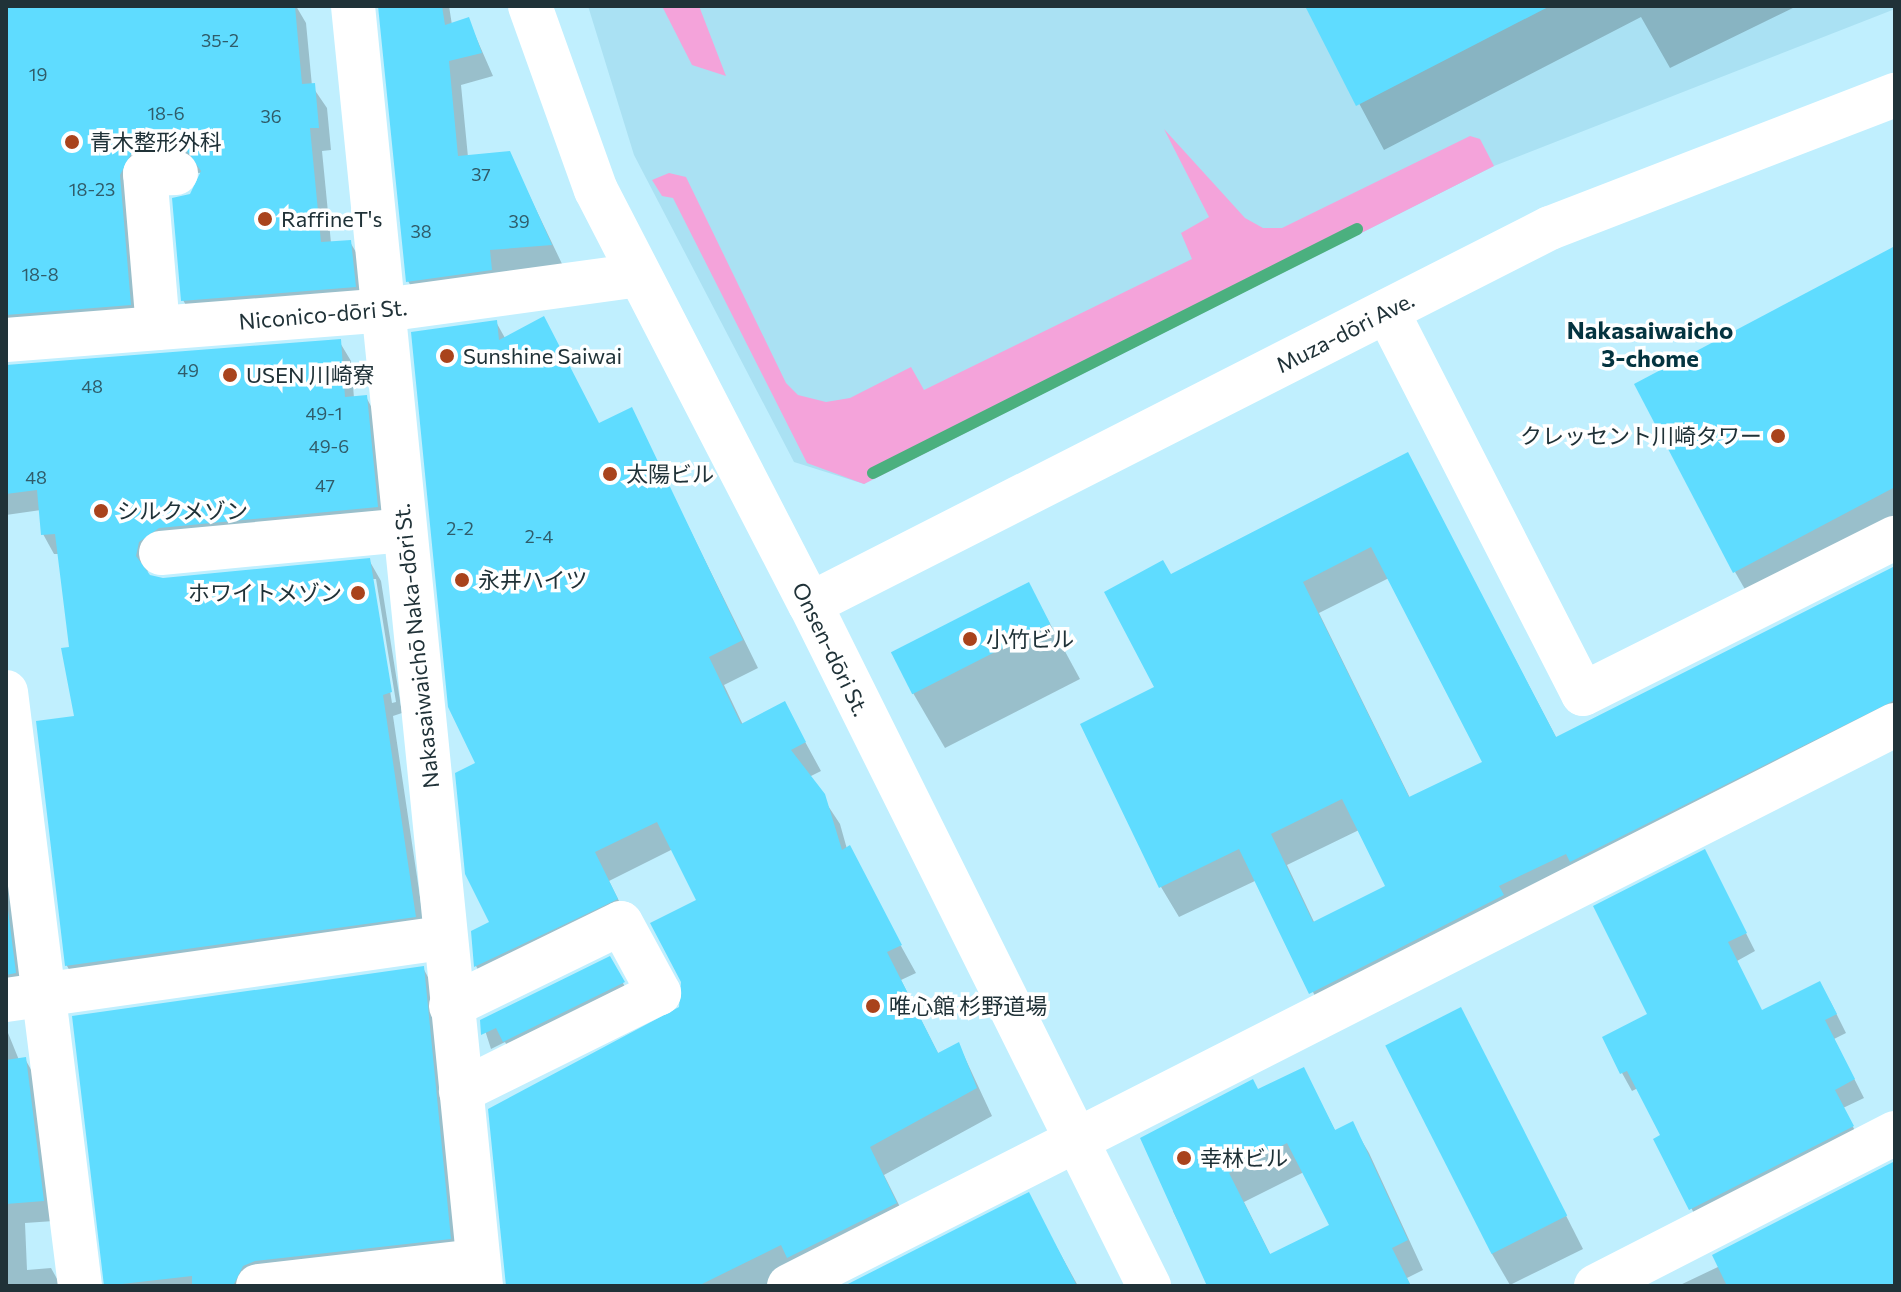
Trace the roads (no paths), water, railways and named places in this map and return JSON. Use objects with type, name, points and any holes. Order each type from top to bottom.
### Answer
[{"type":"street","name":"Nakasaiwaichō Naka-dōri St.","points":[[353,6],[479,1273]]},
{"type":"street","name":"Onsen-dōri St.","points":[[530,6],[596,190],[810,604],[1149,1286]]},
{"type":"street","name":"Muza-dōri Ave.","points":[[810,604],[1596,207],[1895,95]]},
{"type":"street","points":[[158,328],[145,174],[176,173]]},
{"type":"street","name":"Niconico-dōri St.","points":[[6,340],[384,310],[638,275]]},
{"type":"street","points":[[1387,311],[1583,694],[1895,538]]},
{"type":"street","points":[[161,553],[404,530]]},
{"type":"street","points":[[6,694],[26,997],[80,1286]]},
{"type":"street","points":[[789,1286],[1895,725]]},
{"type":"street","points":[[451,1006],[621,923],[659,993],[461,1091]]},
{"type":"street","points":[[26,997],[444,938]]},
{"type":"street","points":[[1596,1286],[1895,1133]]},
{"type":"street","points":[[258,1286],[479,1273]]},
{"type":"waterway","points":[[873,473],[1357,229]]},
{"type":"place","name":"青木整形外科","points":[[72,142]]},
{"type":"place","name":"RaffineT's","points":[[265,219]]},
{"type":"place","name":"Sunshine Saiwai","points":[[447,356]]},
{"type":"place","name":"USEN 川崎寮","points":[[230,375]]},
{"type":"place","name":"クレッセント川崎タワー","points":[[1778,436]]},
{"type":"place","name":"太陽ビル","points":[[610,474]]},
{"type":"place","name":"シルクメゾン","points":[[101,511]]},
{"type":"place","name":"永井ハイツ","points":[[462,580]]},
{"type":"place","name":"ホワイトメゾン","points":[[358,593]]},
{"type":"place","name":"小竹ビル","points":[[970,639]]},
{"type":"place","name":"唯心館 杉野道場","points":[[873,1006]]},
{"type":"place","name":"幸林ビル","points":[[1184,1158]]},
{"type":"district","name":"Nakasaiwaicho 3-chome","points":[[1650,344]]}]
